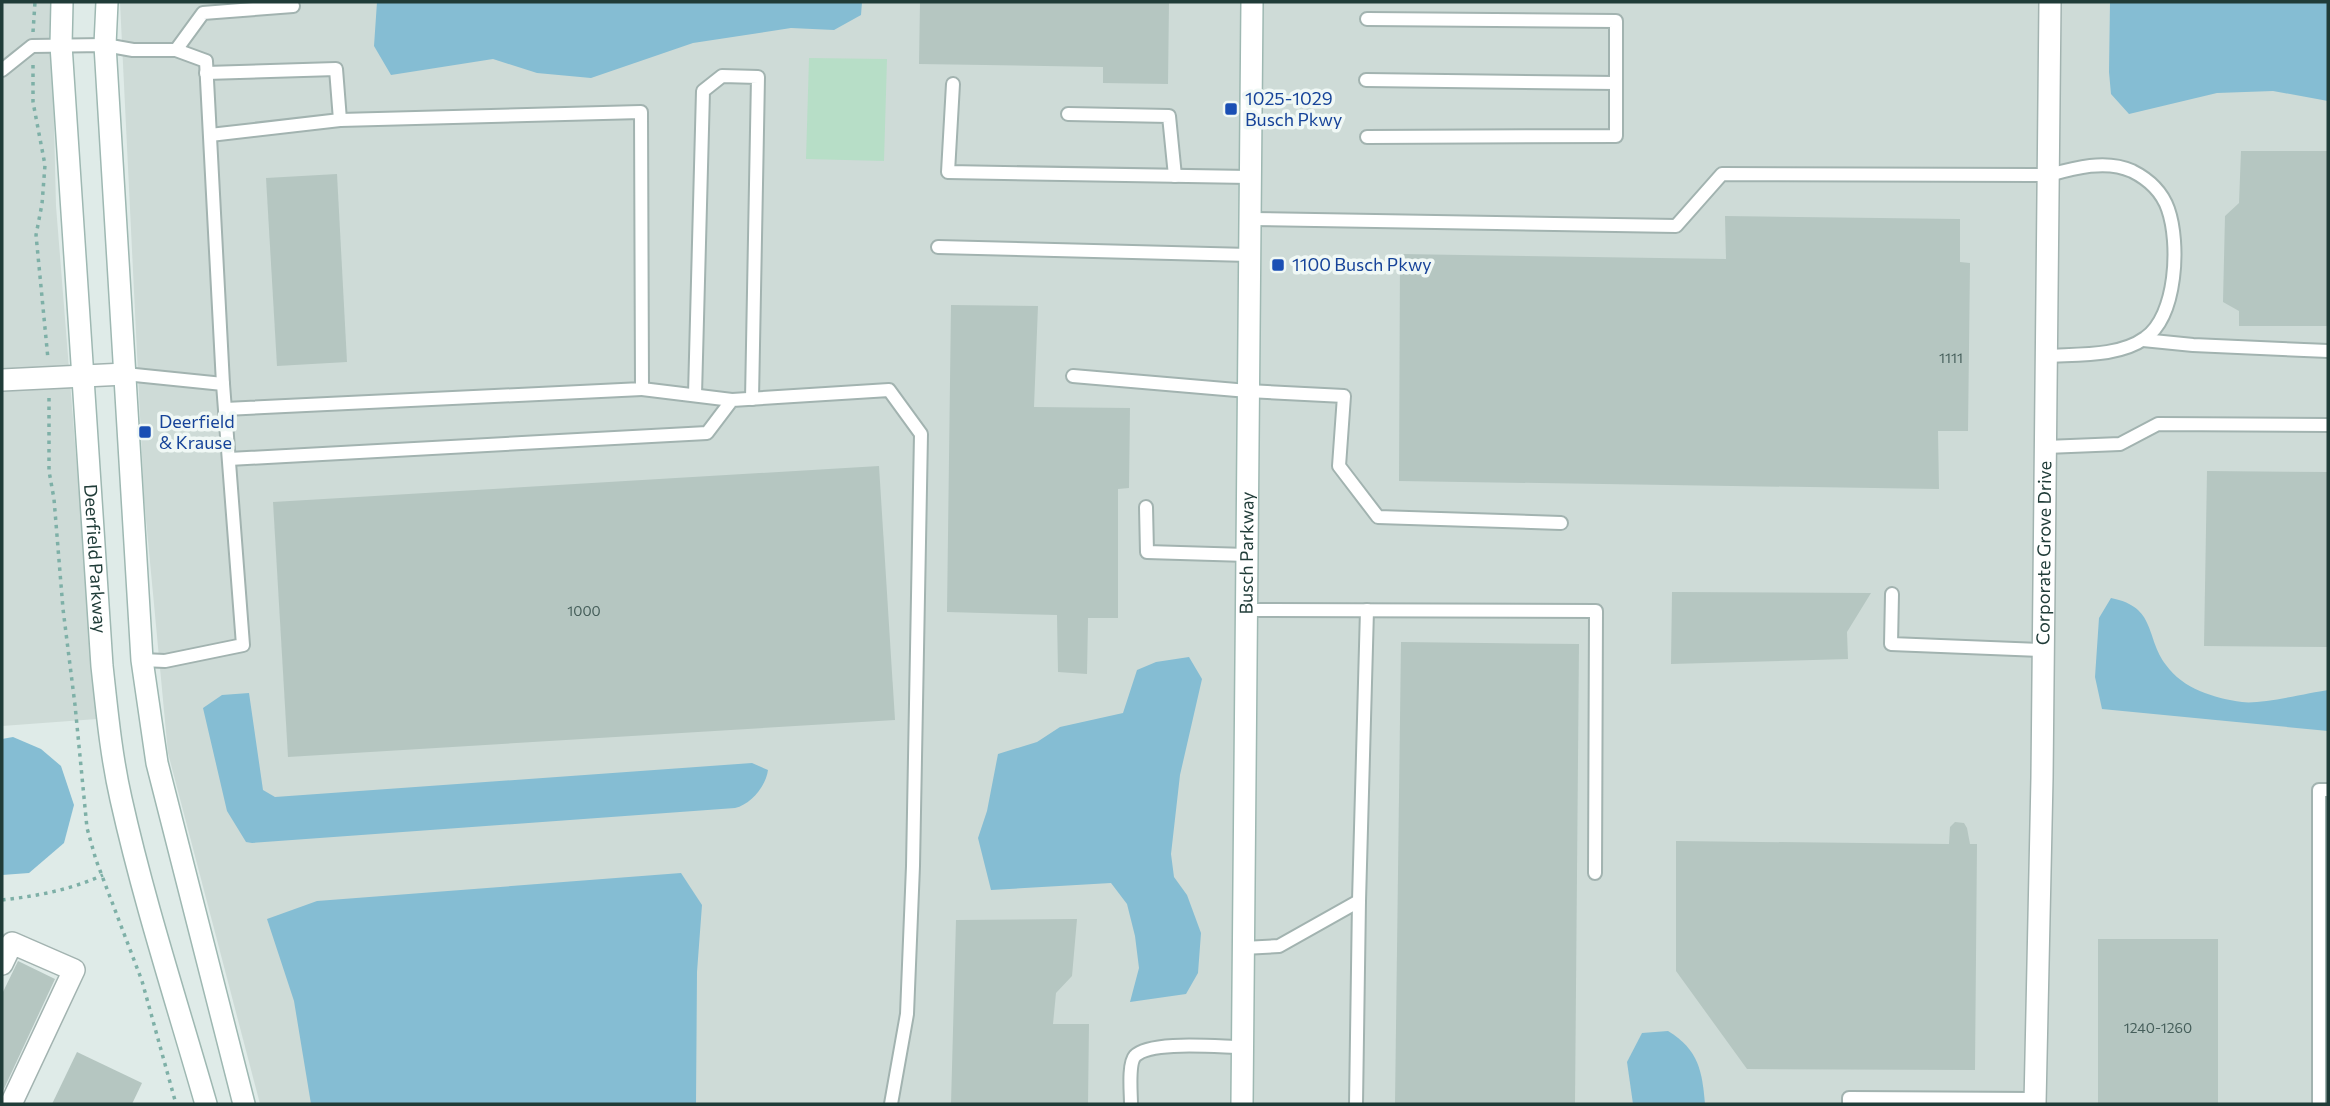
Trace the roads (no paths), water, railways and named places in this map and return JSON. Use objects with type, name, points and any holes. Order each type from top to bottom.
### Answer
[{"type":"street","name":"Deerfield Parkway","points":[[62,2],[61,45],[108,727],[141,882],[206,1104]]},
{"type":"street","points":[[107,2],[105,45],[142,660],[157,763],[244,1104]]},
{"type":"street","name":"Busch Parkway","points":[[1242,1104],[1252,2]]},
{"type":"street","name":"Corporate Grove Drive","points":[[2035,1102],[2050,2]]},
{"type":"street","points":[[2,380],[125,374]]},
{"type":"street","points":[[2,964],[12,943],[74,970],[11,1104]]},
{"type":"lane","points":[[176,50],[203,13],[293,6]]},
{"type":"lane","points":[[1367,19],[1616,20],[1616,136],[1367,137]]},
{"type":"lane","points":[[2,70],[32,46],[105,45],[133,50],[176,50],[206,61],[223,384],[243,645],[165,661],[142,660]]},
{"type":"lane","points":[[206,73],[336,69],[340,120]]},
{"type":"lane","points":[[695,395],[703,90],[722,76],[758,77],[752,399]]},
{"type":"lane","points":[[1366,79],[1616,83]]},
{"type":"lane","points":[[953,85],[948,172],[1250,177]]},
{"type":"lane","points":[[210,135],[340,120],[641,112],[642,389]]},
{"type":"lane","points":[[1068,114],[1170,116],[1175,176]]},
{"type":"lane","points":[[1250,219],[1676,226],[1722,174],[2049,175],[2079,167],[2109,166],[2130,170],[2153,184],[2168,209],[2174,275],[2169,305],[2157,328],[2143,340],[2097,353],[2046,356]]},
{"type":"lane","points":[[938,247],[1250,255]]},
{"type":"lane","points":[[2143,340],[2328,351]]},
{"type":"lane","points":[[125,374],[223,384]]},
{"type":"lane","points":[[1073,376],[1344,396],[1339,466],[1378,517],[1561,523]]},
{"type":"lane","points":[[225,409],[642,389],[732,400],[889,390],[921,435],[913,866],[907,1014],[891,1104]]},
{"type":"lane","points":[[229,459],[707,433],[732,400]]},
{"type":"lane","points":[[2046,447],[2119,444],[2158,424],[2328,425]]},
{"type":"lane","points":[[1146,507],[1147,552],[1247,555]]},
{"type":"lane","points":[[1892,594],[1891,644],[2043,650]]},
{"type":"lane","points":[[1246,610],[1596,611],[1595,873]]},
{"type":"lane","points":[[1356,1104],[1367,610]]},
{"type":"lane","points":[[2319,1104],[2319,790],[2328,790]]},
{"type":"lane","points":[[1243,948],[1279,946],[1359,901]]},
{"type":"lane","points":[[1131,1104],[1132,1063],[1136,1055],[1156,1046],[1242,1047]]},
{"type":"lane","points":[[1849,1104],[1849,1098],[2035,1102]]},
{"type":"water","points":[[377,2],[862,2],[861,15],[834,30],[791,28],[693,43],[591,78],[537,73],[493,59],[391,75],[374,46]]},
{"type":"water","points":[[2110,2],[2328,2],[2328,101],[2273,91],[2217,93],[2129,114],[2111,94]]},
{"type":"water","points":[[2111,598],[2136,608],[2148,624],[2166,665],[2181,680],[2200,691],[2221,698],[2250,702],[2328,690],[2328,731],[2102,709],[2095,677],[2099,618]]},
{"type":"water","points":[[1189,657],[1202,679],[1180,775],[1171,854],[1174,877],[1187,895],[1201,933],[1198,973],[1186,994],[1130,1002],[1139,968],[1135,936],[1127,904],[1111,883],[991,890],[978,838],[987,811],[998,754],[1037,742],[1060,727],[1123,713],[1137,670],[1156,662]]},
{"type":"water","points":[[249,693],[263,790],[275,797],[752,763],[768,770],[757,794],[747,803],[735,808],[252,843],[246,842],[227,811],[203,708],[222,695]]},
{"type":"water","points":[[13,737],[41,749],[61,766],[74,805],[64,843],[29,873],[2,875],[2,739]]},
{"type":"water","points":[[681,873],[702,905],[697,972],[696,1104],[311,1104],[294,1001],[267,919],[317,901]]},
{"type":"water","points":[[1668,1031],[1693,1054],[1700,1071],[1705,1104],[1633,1104],[1627,1062],[1642,1033]]},
{"type":"place","name":"1025-1029 Busch Pkwy","points":[[1231,109]]},
{"type":"place","name":"1100 Busch Pkwy","points":[[1278,265]]},
{"type":"place","name":"Deerfield & Krause","points":[[145,432]]}]
